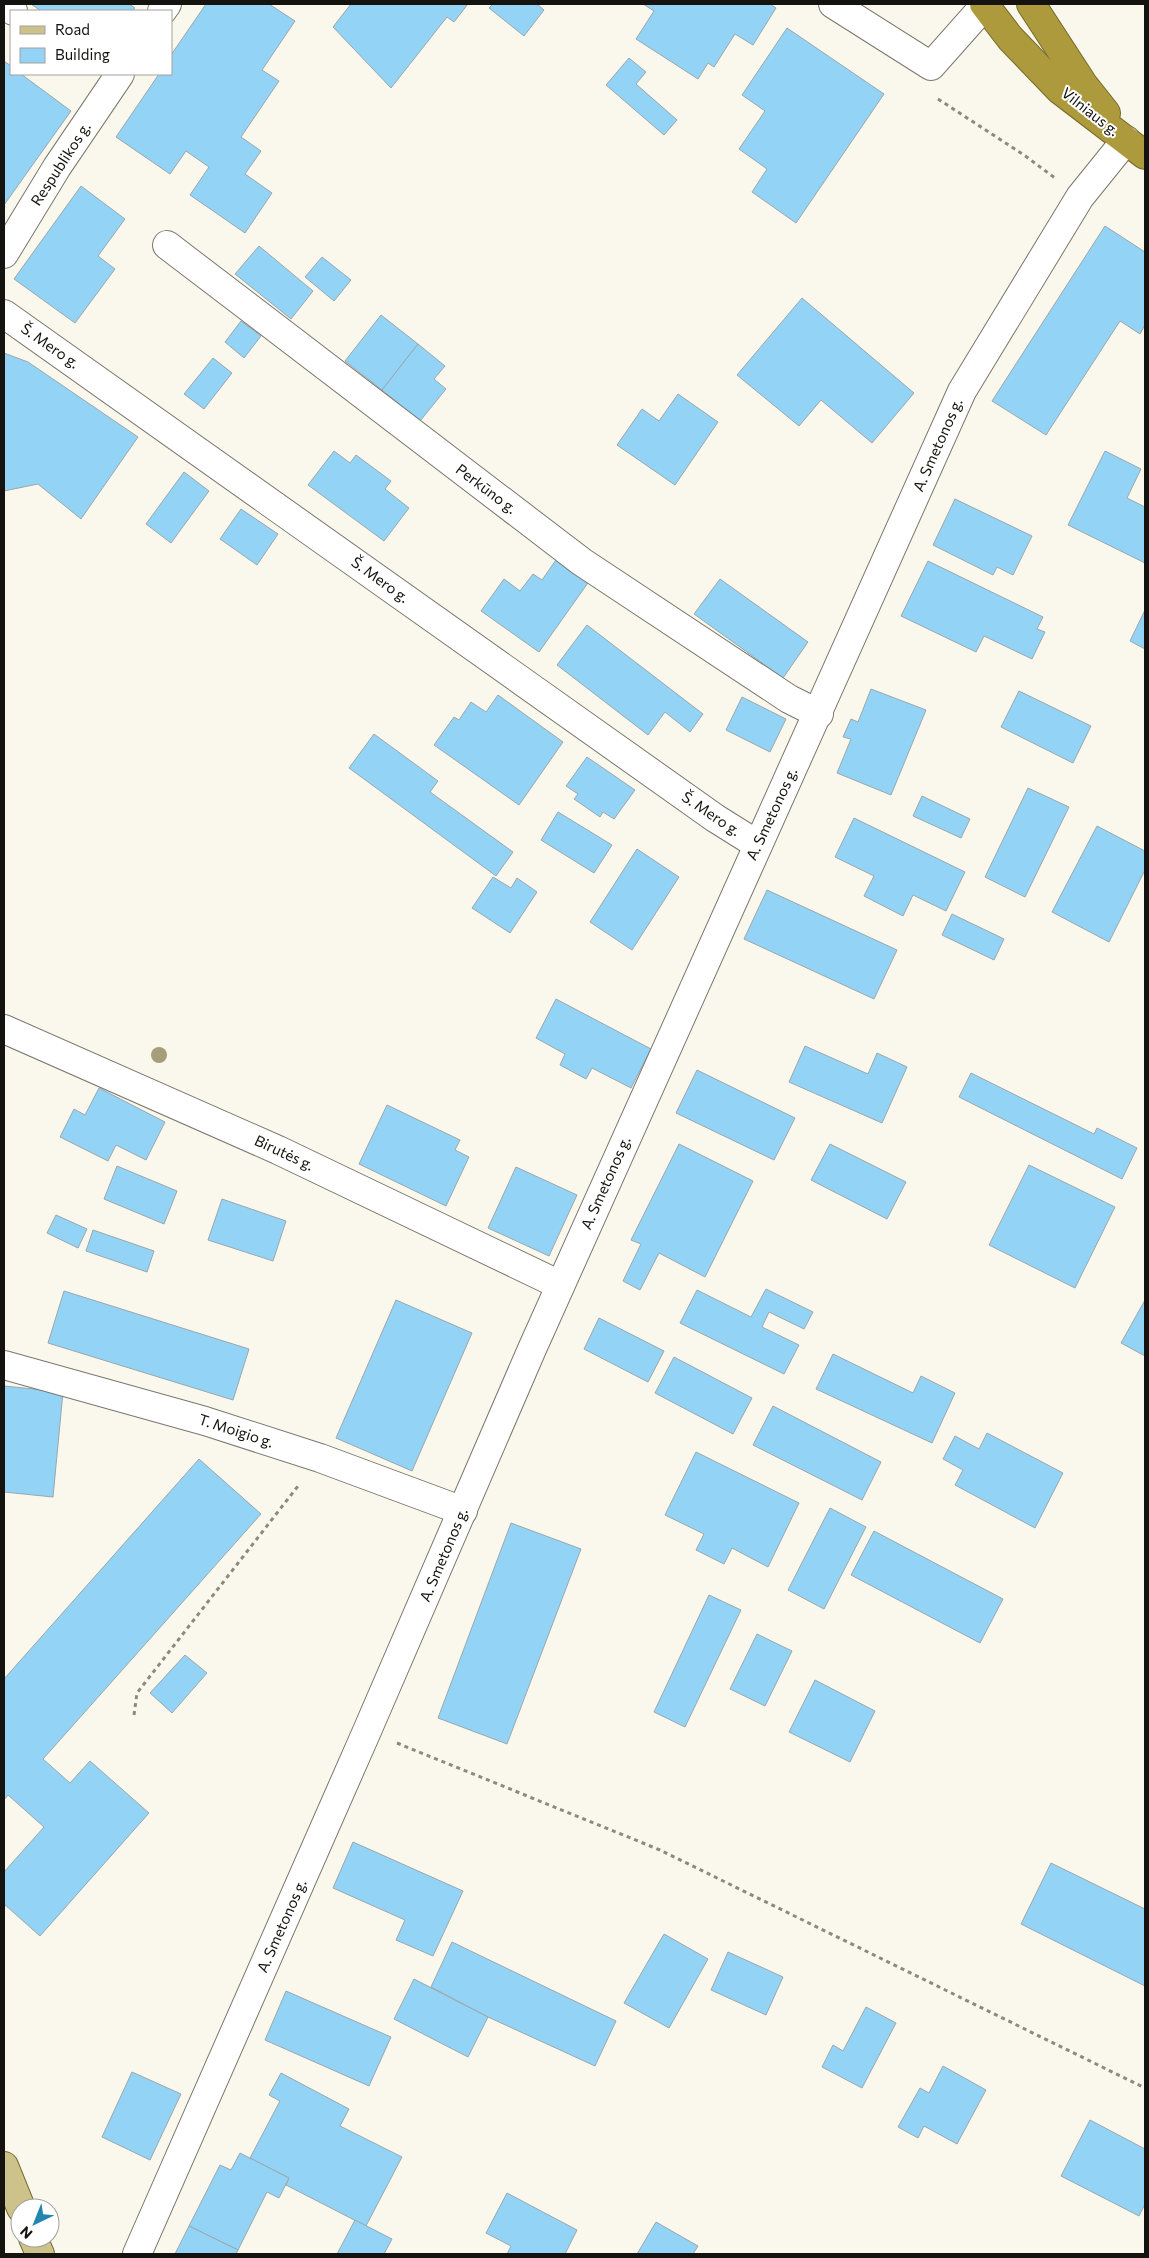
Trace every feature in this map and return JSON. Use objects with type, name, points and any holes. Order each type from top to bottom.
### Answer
[{"type":"highway","name":"Vilniaus g.","points":[[985,4],[1010,38],[1060,90],[1136,148]]},
{"type":"highway","name":"Vilniaus g.","points":[[1031,4],[1084,84],[1136,148]]},
{"type":"main road","points":[[4,2166],[17,2198]]},
{"type":"street","points":[[833,4],[931,66],[985,4]]},
{"type":"street","name":"Respublikos g.","points":[[4,254],[109,78]]},
{"type":"street","name":"A. Smetonos g.","points":[[137,2254],[463,1512],[560,1285],[819,714],[962,392],[1080,197],[1136,148]]},
{"type":"street","name":"Perkūno g.","points":[[167,245],[582,562],[788,699],[819,714]]},
{"type":"street","name":"Š. Mero g.","points":[[4,314],[715,818],[758,845]]},
{"type":"street","name":"Birutės g.","points":[[4,1029],[278,1150],[560,1285]]},
{"type":"street","name":"T. Moigio g.","points":[[4,1365],[205,1421],[320,1458],[463,1512]]},
{"type":"path","points":[[935,97],[1024,155],[1080,197]]},
{"type":"path","points":[[134,1715],[137,1693],[320,1458]]},
{"type":"path","points":[[415,1751],[660,1850],[1145,2088]]},
{"type":"building","points":[[31,4],[129,4],[135,8],[133,10],[40,10]]},
{"type":"building","points":[[206,4],[269,4],[295,21],[262,70],[279,81],[241,137],[261,151],[245,174],[272,193],[245,233],[190,195],[209,167],[186,151],[170,174],[116,137],[158,75],[172,75],[172,54]]},
{"type":"building","points":[[351,4],[468,4],[454,22],[447,17],[391,88],[333,27]]},
{"type":"building","points":[[493,4],[537,4],[544,10],[524,36],[489,8]]},
{"type":"building","points":[[643,4],[770,4],[776,8],[753,45],[735,34],[714,67],[708,63],[698,79],[636,39],[654,11]]},
{"type":"building","points":[[787,28],[884,94],[796,223],[752,192],[767,169],[739,149],[765,111],[742,95]]},
{"type":"building","points":[[629,58],[646,72],[636,84],[677,120],[664,135],[606,85]]},
{"type":"building","points":[[4,61],[10,65],[10,75],[22,75],[71,111],[4,205]]},
{"type":"building","points":[[81,186],[125,219],[98,256],[115,269],[75,323],[14,279]]},
{"type":"building","points":[[1105,226],[1145,252],[1145,325],[1140,334],[1120,321],[1046,435],[992,401]]},
{"type":"building","points":[[259,246],[313,291],[291,319],[235,274]]},
{"type":"building","points":[[322,257],[351,280],[334,301],[305,277]]},
{"type":"building","points":[[802,298],[914,393],[872,443],[821,400],[799,426],[737,375]]},
{"type":"building","points":[[381,315],[418,344],[382,390],[345,361]]},
{"type":"building","points":[[241,321],[261,336],[244,358],[225,342]]},
{"type":"building","points":[[418,344],[445,366],[434,379],[446,389],[420,421],[382,390]]},
{"type":"building","points":[[4,353],[28,362],[138,437],[81,519],[38,484],[4,491]]},
{"type":"building","points":[[213,358],[232,373],[204,409],[184,394]]},
{"type":"building","points":[[678,394],[718,422],[675,485],[617,445],[642,409],[659,421]]},
{"type":"building","points":[[334,451],[350,463],[356,455],[391,481],[385,489],[409,508],[384,541],[308,485]]},
{"type":"building","points":[[1105,451],[1141,469],[1127,498],[1145,507],[1145,563],[1068,525]]},
{"type":"building","points":[[184,472],[209,491],[171,543],[146,524]]},
{"type":"building","points":[[955,499],[1032,536],[1013,575],[997,567],[993,575],[933,545]]},
{"type":"building","points":[[241,509],[278,534],[257,565],[220,539]]},
{"type":"building","points":[[558,557],[590,580],[539,652],[481,611],[504,579],[520,591],[533,574],[542,580]]},
{"type":"building","points":[[928,561],[1043,617],[1037,629],[1045,632],[1032,659],[984,636],[976,652],[901,616]]},
{"type":"building","points":[[720,579],[808,642],[783,678],[694,614]]},
{"type":"building","points":[[1145,610],[1145,649],[1130,641]]},
{"type":"building","points":[[587,625],[703,714],[690,732],[665,712],[648,735],[557,665]]},
{"type":"building","points":[[871,689],[926,710],[891,795],[837,773],[851,739],[843,737],[851,719],[858,722]]},
{"type":"building","points":[[1019,691],[1091,726],[1073,763],[1001,727]]},
{"type":"building","points":[[498,695],[563,742],[519,805],[434,745],[454,717],[459,720],[471,702],[486,712]]},
{"type":"building","points":[[742,697],[786,719],[770,752],[726,730]]},
{"type":"building","points":[[374,734],[438,781],[430,792],[513,852],[496,876],[349,768]]},
{"type":"building","points":[[587,757],[635,790],[614,819],[603,812],[600,817],[574,799],[578,794],[566,786]]},
{"type":"building","points":[[1028,788],[1069,807],[1025,897],[985,877]]},
{"type":"building","points":[[922,796],[970,819],[961,838],[913,816]]},
{"type":"building","points":[[558,812],[612,845],[594,873],[541,840]]},
{"type":"building","points":[[854,818],[965,872],[946,911],[913,895],[903,916],[864,896],[874,876],[835,857]]},
{"type":"building","points":[[1097,826],[1145,851],[1145,870],[1109,942],[1052,912]]},
{"type":"building","points":[[637,849],[679,877],[632,950],[590,922]]},
{"type":"building","points":[[493,877],[511,888],[517,878],[537,892],[510,933],[472,908]]},
{"type":"building","points":[[767,890],[897,950],[874,999],[744,939]]},
{"type":"building","points":[[952,914],[1004,939],[994,960],[942,935]]},
{"type":"building","points":[[556,999],[651,1049],[631,1088],[592,1068],[586,1079],[560,1065],[565,1054],[536,1038]]},
{"type":"building","points":[[805,1046],[868,1074],[877,1053],[907,1067],[882,1123],[789,1082]]},
{"type":"building","points":[[697,1070],[795,1118],[774,1160],[676,1113]]},
{"type":"building","points":[[971,1073],[1094,1134],[1097,1128],[1137,1148],[1122,1179],[959,1097]]},
{"type":"building","points":[[99,1088],[165,1122],[146,1160],[116,1145],[108,1161],[60,1137],[74,1109],[85,1115]]},
{"type":"building","points":[[387,1105],[460,1140],[455,1150],[469,1157],[446,1206],[359,1164]]},
{"type":"building","points":[[679,1144],[753,1181],[705,1277],[659,1253],[640,1290],[623,1281],[641,1244],[631,1240]]},
{"type":"building","points":[[830,1144],[906,1182],[887,1219],[811,1180]]},
{"type":"building","points":[[1029,1165],[1115,1207],[1075,1288],[989,1245]]},
{"type":"building","points":[[117,1166],[177,1191],[164,1224],[104,1199]]},
{"type":"building","points":[[516,1167],[577,1195],[549,1256],[488,1228]]},
{"type":"building","points":[[222,1199],[286,1221],[273,1261],[208,1240]]},
{"type":"building","points":[[56,1215],[87,1229],[78,1248],[47,1233]]},
{"type":"building","points":[[93,1230],[154,1251],[147,1272],[86,1251]]},
{"type":"building","points":[[766,1289],[813,1312],[804,1329],[769,1312],[762,1327],[799,1345],[784,1374],[680,1323],[697,1290],[751,1317]]},
{"type":"building","points":[[64,1291],[249,1349],[233,1400],[48,1343]]},
{"type":"building","points":[[396,1300],[472,1333],[412,1471],[336,1438]]},
{"type":"building","points":[[1145,1300],[1145,1356],[1121,1343]]},
{"type":"building","points":[[599,1318],[664,1351],[648,1382],[584,1349]]},
{"type":"building","points":[[833,1354],[913,1393],[921,1376],[955,1393],[932,1443],[816,1389]]},
{"type":"building","points":[[674,1357],[752,1398],[733,1434],[655,1393]]},
{"type":"building","points":[[4,1386],[63,1392],[53,1497],[4,1492]]},
{"type":"building","points":[[773,1406],[881,1462],[862,1500],[753,1445]]},
{"type":"building","points":[[987,1433],[1063,1473],[1035,1528],[955,1485],[963,1470],[943,1459],[955,1436],[979,1449]]},
{"type":"building","points":[[696,1452],[799,1503],[768,1567],[732,1548],[724,1564],[696,1550],[704,1534],[665,1515]]},
{"type":"building","points":[[199,1459],[261,1514],[43,1759],[70,1783],[90,1761],[149,1813],[40,1936],[4,1904],[4,1872],[44,1827],[8,1795],[4,1800],[4,1679]]},
{"type":"building","points":[[830,1508],[866,1527],[824,1609],[788,1590]]},
{"type":"building","points":[[511,1523],[581,1549],[507,1744],[438,1718]]},
{"type":"building","points":[[874,1531],[1003,1599],[980,1643],[851,1575]]},
{"type":"building","points":[[709,1595],[741,1610],[685,1727],[654,1712]]},
{"type":"building","points":[[757,1634],[792,1651],[765,1706],[730,1689]]},
{"type":"building","points":[[185,1655],[207,1673],[172,1713],[150,1693]]},
{"type":"building","points":[[815,1680],[875,1711],[850,1762],[789,1732]]},
{"type":"building","points":[[353,1842],[463,1891],[433,1956],[396,1940],[405,1920],[333,1888]]},
{"type":"building","points":[[1051,1863],[1145,1909],[1145,1986],[1021,1924]]},
{"type":"building","points":[[664,1934],[708,1959],[669,2028],[624,2003]]},
{"type":"building","points":[[452,1942],[616,2021],[595,2066],[488,2017],[431,1987]]},
{"type":"building","points":[[728,1952],[783,1977],[766,2015],[711,1990]]},
{"type":"building","points":[[414,1979],[488,2017],[468,2057],[394,2019]]},
{"type":"building","points":[[286,1991],[391,2037],[369,2086],[265,2040]]},
{"type":"building","points":[[866,2007],[896,2023],[862,2088],[822,2067],[833,2045],[843,2051]]},
{"type":"building","points":[[943,2066],[986,2090],[957,2144],[924,2126],[918,2138],[898,2127],[920,2088],[929,2093]]},
{"type":"building","points":[[132,2072],[181,2094],[150,2160],[102,2137]]},
{"type":"building","points":[[281,2073],[349,2109],[340,2126],[402,2157],[366,2226],[286,2185],[289,2178],[250,2158],[280,2101],[269,2095]]},
{"type":"building","points":[[1090,2120],[1145,2149],[1145,2204],[1139,2216],[1061,2176]]},
{"type":"building","points":[[240,2153],[289,2178],[279,2198],[267,2192],[238,2250],[189,2226],[220,2165],[231,2170]]},
{"type":"building","points":[[507,2193],[577,2230],[565,2254],[507,2254],[511,2246],[486,2233]]},
{"type":"building","points":[[355,2220],[392,2239],[384,2254],[337,2254]]},
{"type":"building","points":[[656,2222],[698,2246],[693,2254],[637,2254]]},
{"type":"building","points":[[189,2226],[238,2250],[236,2254],[175,2254]]}]
